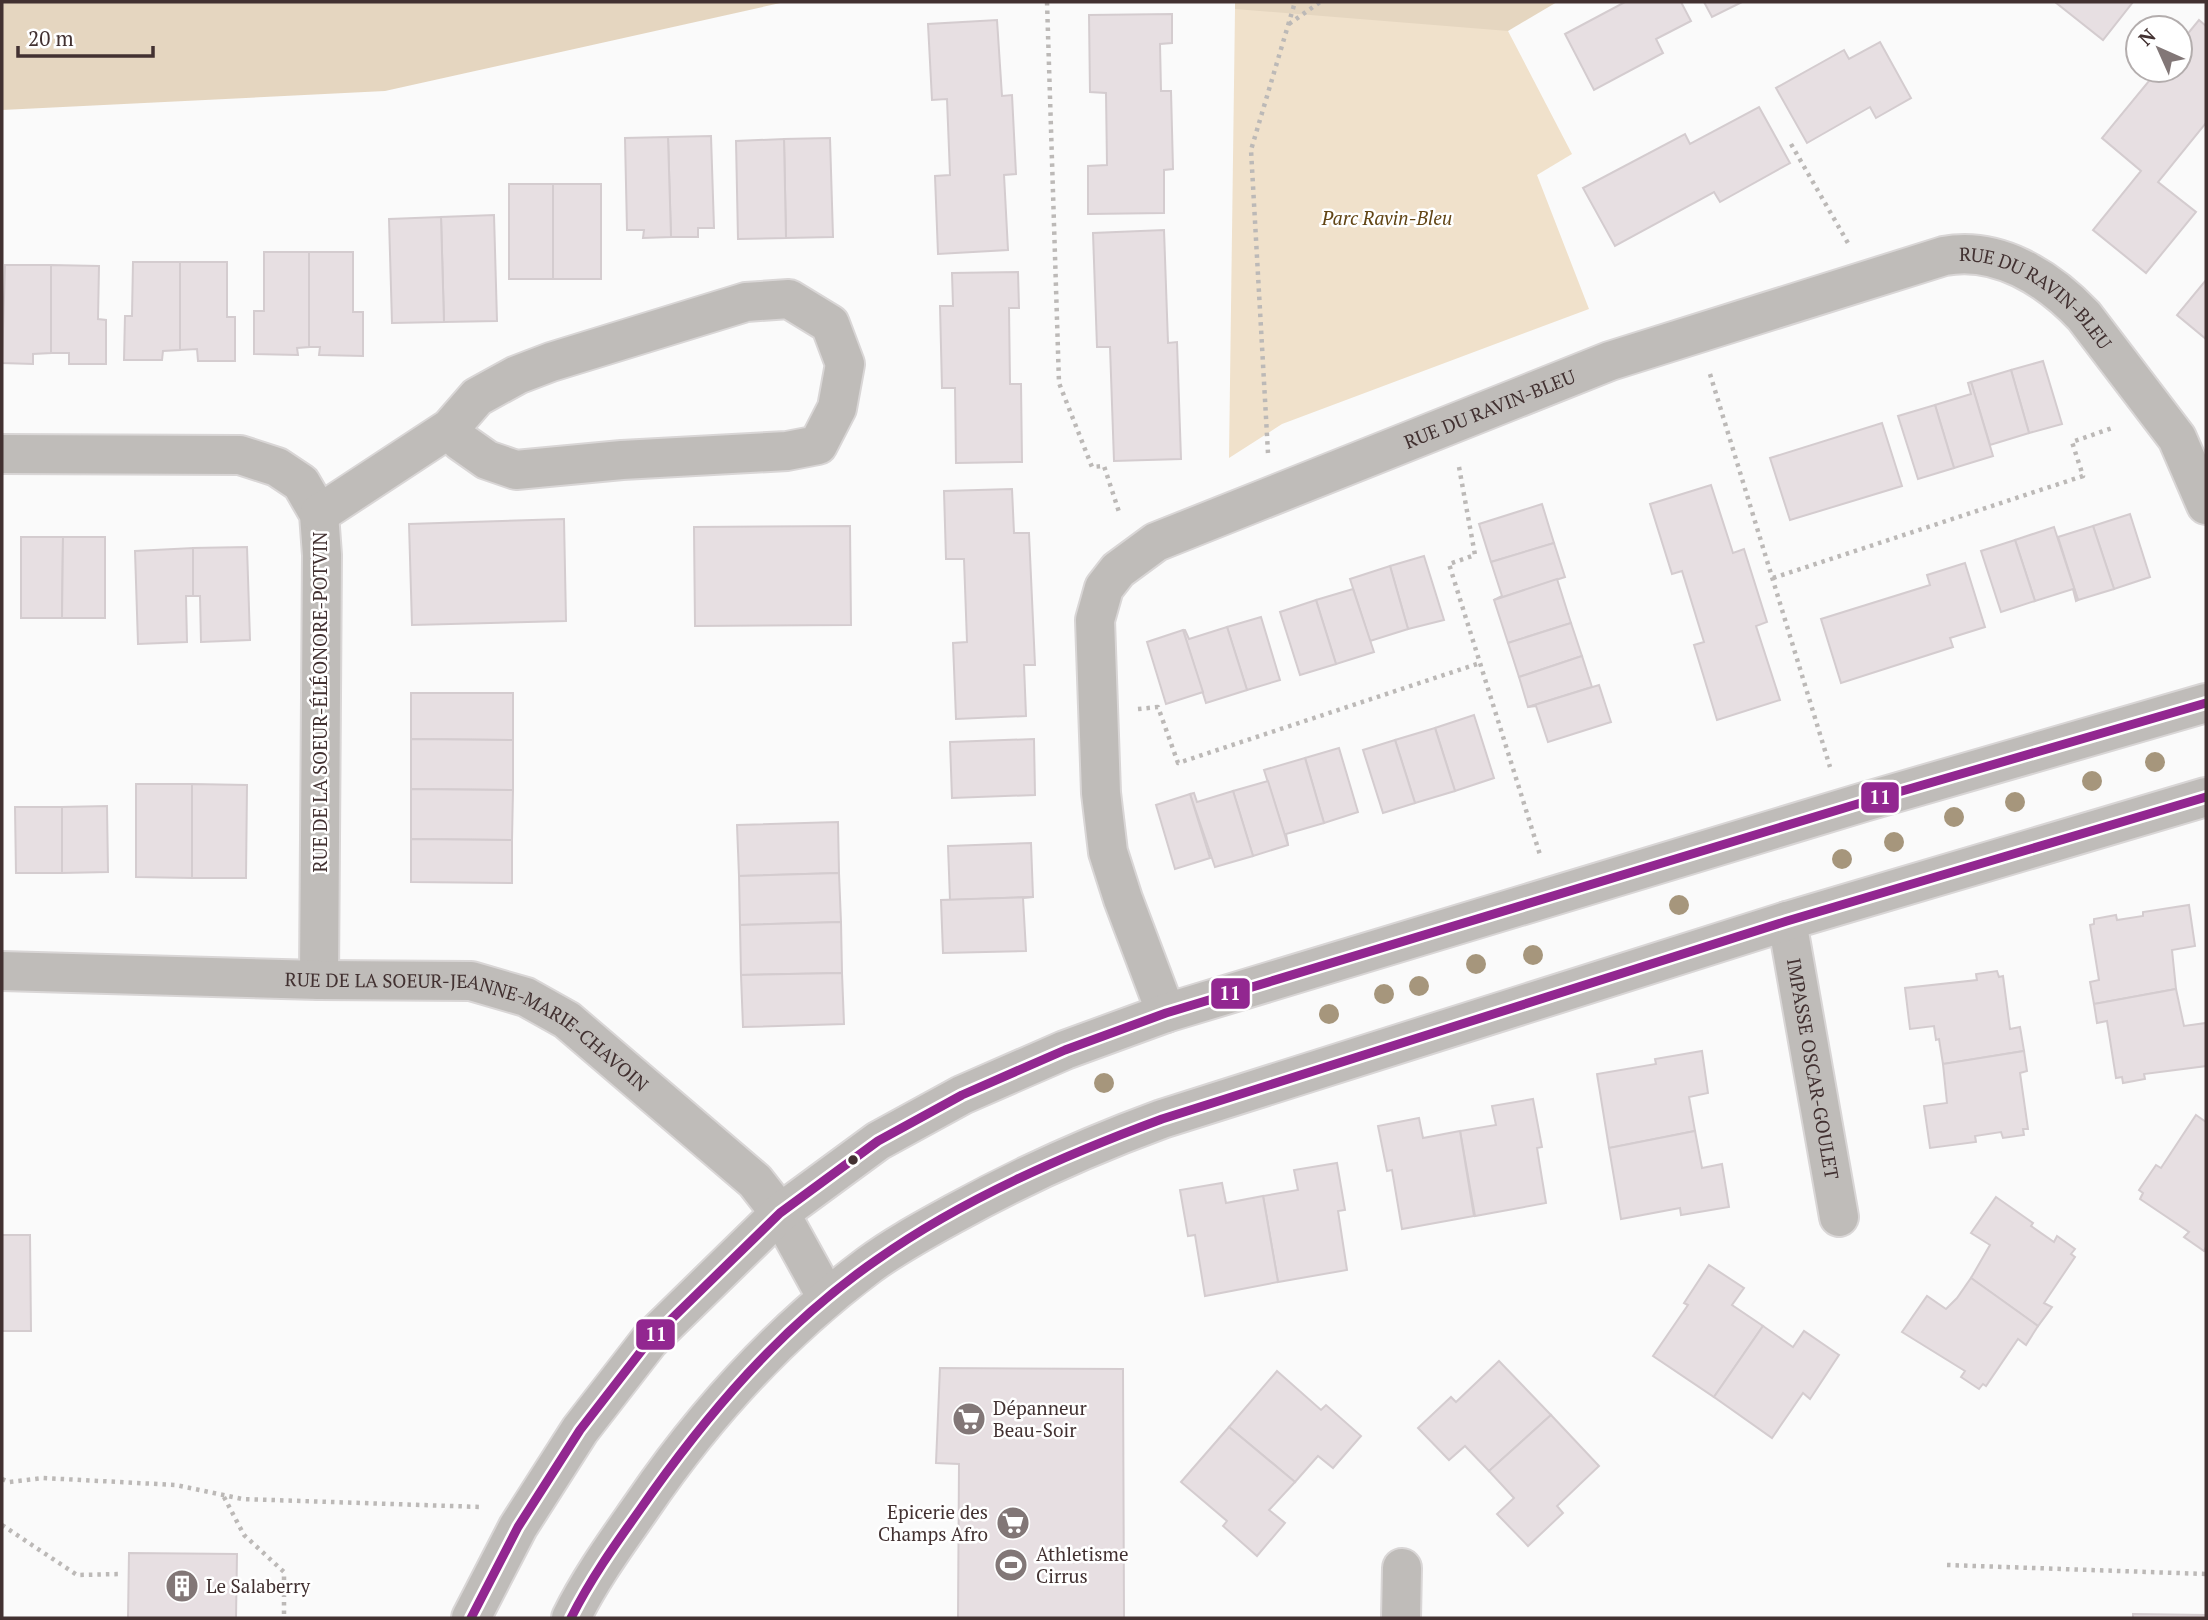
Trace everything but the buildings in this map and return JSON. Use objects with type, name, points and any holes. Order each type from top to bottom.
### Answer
[{"type":"street","name":"RUE DU RAVIN-BLEU","points":[[1166,1013],[1108,852],[1101,793],[1095,620],[1104,588],[1118,570],[1141,552],[1167,538],[1599,365],[1944,256],[1974,253],[1994,257],[2052,286],[2084,316],[2177,438],[2206,505]]},
{"type":"street","points":[[319,514],[450,428],[477,397],[517,375],[746,302],[789,299],[830,324],[845,365],[837,408],[818,445],[787,451],[622,460],[516,470],[487,460],[460,441],[450,428]]},
{"type":"street","name":"RUE DE LA SOEUR-ÉLÉONORE-POTVIN","points":[[2,454],[240,455],[276,467],[301,483],[319,514],[322,555],[319,980]]},
{"type":"street","points":[[471,1618],[518,1527],[580,1430],[649,1341],[779,1213],[878,1141],[962,1095],[1065,1049],[1166,1013],[1864,802],[2206,703]]},
{"type":"street","points":[[571,1618],[616,1543],[658,1482],[704,1424],[753,1369],[827,1298],[918,1233],[1040,1169],[1102,1141],[1237,1095],[1787,921],[2206,797]]},
{"type":"street","name":"IMPASSE OSCAR-GOULET","points":[[1787,921],[1839,1217]]},
{"type":"street","name":"RUE DE LA SOEUR-JEANNE-MARIE-CHAVOIN","points":[[2,971],[319,980],[471,981],[526,997],[567,1020],[755,1181],[779,1213],[827,1298]]},
{"type":"street","points":[[1401,1618],[1402,1568]]},
{"type":"path","points":[[1047,2],[1059,383],[1092,467],[1104,466],[1120,518],[1141,552]]},
{"type":"path","points":[[1272,495],[1266,441],[1251,150],[1295,2]]},
{"type":"path","points":[[1288,24],[1320,2]]},
{"type":"path","points":[[1791,144],[1846,238],[1864,281]]},
{"type":"path","points":[[1697,333],[1831,769]]},
{"type":"path","points":[[1446,425],[1463,481],[1475,555],[1449,564],[1544,869]]},
{"type":"path","points":[[1773,578],[2083,476],[2072,442],[2119,426]]},
{"type":"path","points":[[1136,709],[1158,707],[1178,763],[1480,663]]},
{"type":"path","points":[[2,1479],[9,1482],[43,1478],[176,1485],[242,1499],[482,1507]]},
{"type":"path","points":[[224,1496],[244,1535],[284,1573],[284,1618]]},
{"type":"path","points":[[2,1525],[77,1575],[121,1574]]},
{"type":"path","points":[[1947,1565],[2206,1574]]},
{"type":"green space","name":"Parc Ravin-Bleu","points":[[1237,2],[1513,2],[1508,31],[1572,154],[1537,175],[1589,309],[1282,424],[1229,458]]},
{"type":"shaded area","points":[[2,2],[785,2],[385,91],[2,110]]},
{"type":"shaded area","points":[[1235,2],[1557,2],[1508,31],[1235,9]]},
{"type":"transit line","name":"11","points":[[471,1618],[518,1527],[580,1430],[649,1341],[780,1213],[878,1141],[962,1095],[1065,1050],[1166,1013],[1864,802],[2206,703]]},
{"type":"transit line","name":"11","points":[[571,1618],[620,1537],[691,1441],[747,1374],[809,1313],[843,1285],[911,1237],[980,1198],[1052,1163],[1162,1119],[1787,921],[2206,797]]},
{"type":"place","name":"Dépanneur Beau-Soir","points":[[969,1419]]},
{"type":"place","name":"Epicerie des Champs Afro","points":[[1013,1523]]},
{"type":"place","name":"Athletisme Cirrus","points":[[1011,1565]]},
{"type":"place","name":"Le Salaberry","points":[[182,1586]]}]
